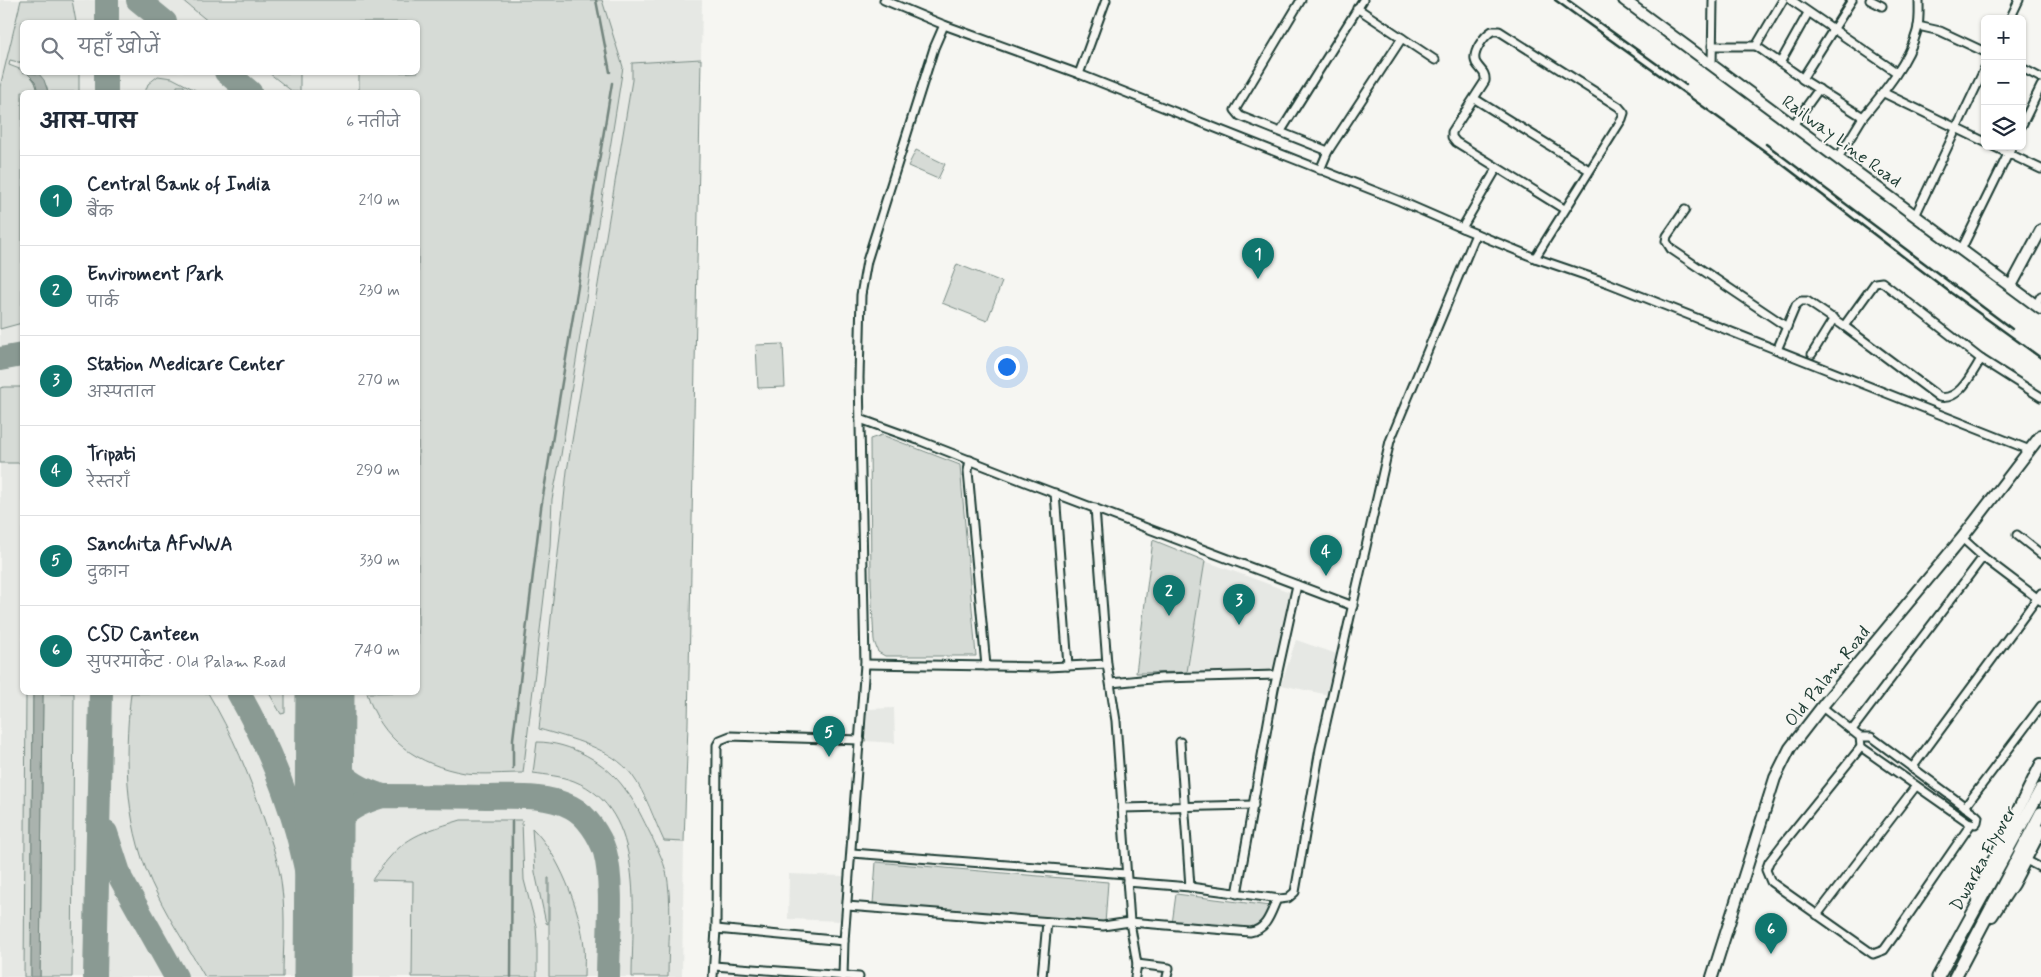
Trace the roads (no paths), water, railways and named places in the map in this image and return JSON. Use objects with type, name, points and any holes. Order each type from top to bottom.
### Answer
[{"type":"main road","name":"Dwarka Flyover","points":[[1938,977],[2041,789]]},
{"type":"main road","name":"Dwarka Flyover","points":[[1955,977],[2041,813]]},
{"type":"street","points":[[884,0],[894,2],[944,25],[1079,74],[1400,201],[1535,258],[1608,283],[2030,450]]},
{"type":"street","points":[[1079,74],[1106,0]]},
{"type":"street","points":[[1301,0],[1235,110],[1240,116],[1328,151]]},
{"type":"street","points":[[1280,132],[1362,0]]},
{"type":"street","name":"Railway Line Road","points":[[1624,0],[1961,250],[2011,286],[2039,303]]},
{"type":"street","points":[[1712,65],[1713,0]]},
{"type":"street","points":[[1756,46],[1783,0]]},
{"type":"street","points":[[1792,0],[1808,13],[1896,72]]},
{"type":"street","points":[[1802,78],[1852,0]]},
{"type":"street","points":[[1870,0],[1882,6]]},
{"type":"street","points":[[1838,158],[1863,117],[1884,93],[1915,40],[1918,26],[1919,0]]},
{"type":"street","points":[[2012,15],[2019,0]]},
{"type":"street","points":[[1357,8],[1435,60]]},
{"type":"street","points":[[1780,63],[1808,13]]},
{"type":"street","points":[[843,977],[844,941],[865,664],[860,419],[861,286],[934,48],[944,25]]},
{"type":"street","points":[[1918,26],[1940,31],[1981,50]]},
{"type":"street","points":[[1535,258],[1622,118],[1623,111],[1499,31],[1489,32],[1476,52],[1475,60],[1485,79],[1475,99],[1452,132],[1452,137],[1456,142],[1564,209]]},
{"type":"street","points":[[1320,170],[1328,151],[1402,38]]},
{"type":"street","points":[[1712,46],[1756,46],[1819,90],[1863,117]]},
{"type":"street","points":[[2026,70],[2041,78]]},
{"type":"street","points":[[1916,216],[1981,76]]},
{"type":"street","points":[[2026,118],[2041,86]]},
{"type":"street","points":[[1793,125],[1819,90]]},
{"type":"street","points":[[1884,93],[1981,140]]},
{"type":"street","points":[[1475,99],[1589,170]]},
{"type":"street","points":[[2001,150],[2041,169]]},
{"type":"street","points":[[1961,250],[2010,150]]},
{"type":"street","points":[[1462,228],[1497,168]]},
{"type":"street","points":[[1685,210],[1667,236],[1666,241],[1670,249],[1787,327]]},
{"type":"street","points":[[2011,286],[2041,230]]},
{"type":"street","points":[[852,853],[1127,878],[1276,899],[1284,899],[1292,895],[1297,887],[1320,749],[1390,441],[1476,234]]},
{"type":"street","points":[[1844,326],[1875,283],[1879,282],[1981,359],[2041,397]]},
{"type":"street","points":[[1777,350],[1796,306],[1802,301],[1810,302],[1834,318],[1939,397],[1949,398],[1956,394],[1981,359]]},
{"type":"street","points":[[1812,354],[1834,318]]},
{"type":"street","points":[[860,419],[1353,606]]},
{"type":"street","name":"Old Palam Road","points":[[1712,977],[1775,778],[1790,748],[1962,538],[2041,435]]},
{"type":"street","points":[[970,460],[968,471],[986,666]]},
{"type":"street","points":[[1055,493],[1068,666]]},
{"type":"street","points":[[1095,508],[1107,664],[1115,712],[1130,922],[1137,964],[1135,977]]},
{"type":"street","points":[[2018,536],[2041,554]]},
{"type":"street","points":[[1912,768],[2040,597],[1983,557],[1962,538]]},
{"type":"street","points":[[1852,730],[1983,557]]},
{"type":"street","points":[[1238,894],[1279,658],[1297,585]]},
{"type":"street","points":[[865,664],[986,666],[1107,664]]},
{"type":"street","points":[[1111,683],[1161,678],[1277,675]]},
{"type":"street","points":[[1965,807],[2041,706]]},
{"type":"street","points":[[1822,707],[1860,737],[1870,737],[1978,817],[1977,822],[1971,824],[1957,847],[1884,950],[1873,954],[1771,882],[1766,870],[1769,862],[1782,845],[1861,747],[1860,737]]},
{"type":"street","points":[[713,977],[716,929],[717,745],[720,740],[730,736],[739,736],[860,740]]},
{"type":"street","points":[[1180,742],[1190,887]]},
{"type":"street","points":[[1861,747],[1971,824]]},
{"type":"street","points":[[1956,944],[1995,856],[2041,764]]},
{"type":"street","points":[[1817,915],[1916,786]]},
{"type":"street","points":[[1122,808],[1184,805],[1254,805]]},
{"type":"street","points":[[1969,948],[2014,884],[2041,830]]},
{"type":"street","points":[[2026,860],[2041,868]]},
{"type":"street","points":[[847,906],[1103,926],[1130,922],[1255,932],[1266,923],[1276,899]]},
{"type":"street","points":[[1042,977],[1047,922]]},
{"type":"street","points":[[716,929],[844,941]]},
{"type":"street","points":[[1137,964],[1169,968],[1167,977]]},
{"type":"street","points":[[714,966],[859,977]]},
{"type":"waterway","points":[[596,0],[610,72]]},
{"type":"waterway","points":[[513,768],[513,739],[541,508],[612,83]]},
{"type":"waterway","points":[[511,977],[512,821]]},
{"type":"railway","points":[[1555,0],[1766,152],[1951,293],[2041,358]]},
{"type":"railway","points":[[1568,0],[1686,85]]},
{"type":"railway","points":[[1766,144],[2012,329]]},
{"type":"place","name":"Central Bank of India","points":[[1258,279]]},
{"type":"place","name":"Tripati","points":[[1326,576]]},
{"type":"place","name":"Enviroment Park","points":[[1169,616]]},
{"type":"place","name":"Station Medicare Center","points":[[1239,625]]},
{"type":"place","name":"Sanchita AFWWA","points":[[829,757]]},
{"type":"place","name":"CSD Canteen","points":[[1771,954]]}]
